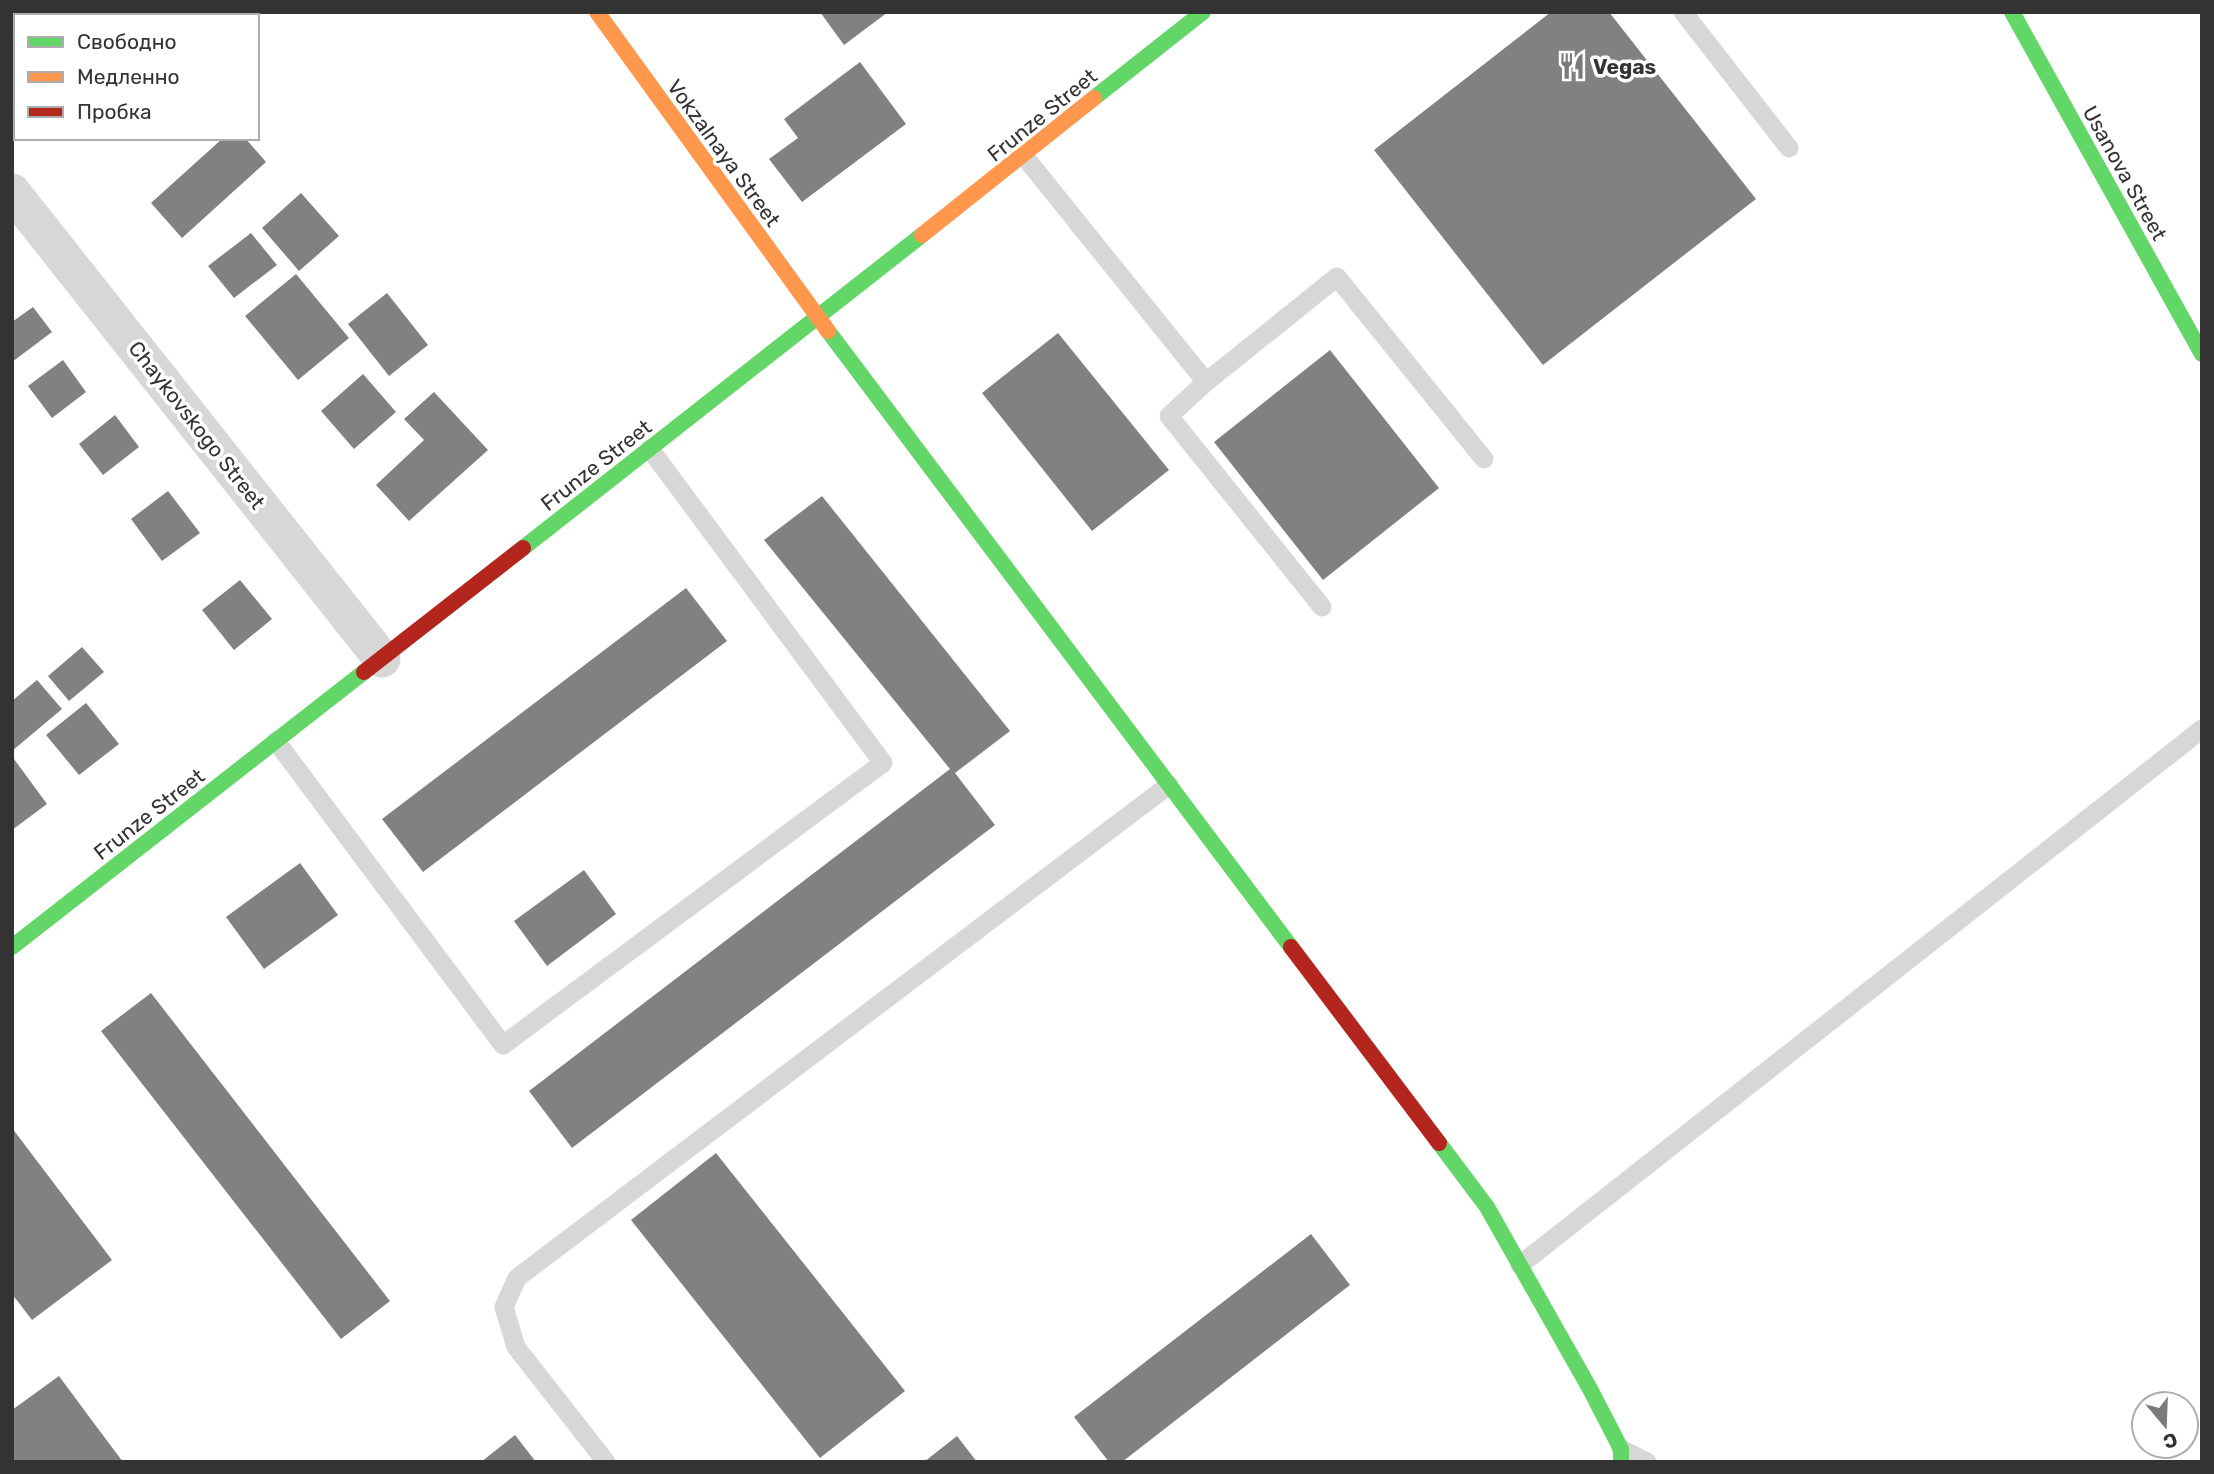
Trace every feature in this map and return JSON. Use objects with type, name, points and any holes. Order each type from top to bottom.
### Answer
[{"type":"street","name":"Vokzalnaya Street","points":[[597,12],[818,318],[1487,1207],[1621,1456]]},
{"type":"street","name":"Frunze Street","points":[[12,947],[818,318],[1203,12]]},
{"type":"street","name":"Usanova Street","points":[[2012,12],[2202,354]]},
{"type":"street","name":"Chaykovskogo Street","points":[[12,192],[382,659]]},
{"type":"lane","points":[[1683,12],[1788,148]]},
{"type":"lane","points":[[1024,156],[1206,382]]},
{"type":"lane","points":[[1322,607],[1169,416],[1206,382],[1337,277],[1484,459]]},
{"type":"lane","points":[[276,741],[503,1045],[883,763],[650,449]]},
{"type":"lane","points":[[1520,1265],[2202,729]]},
{"type":"lane","points":[[606,1462],[516,1347],[504,1307],[517,1278],[1169,785]]},
{"type":"lane","points":[[1621,1456],[1647,1462]]},
{"type":"building","points":[[16,12],[89,12],[14,14],[14,34],[12,15]]},
{"type":"building","points":[[100,12],[169,12],[166,14],[98,14]]},
{"type":"building","points":[[820,12],[888,12],[844,45]]},
{"type":"building","points":[[1551,12],[1609,12],[1756,199],[1543,365],[1374,150]]},
{"type":"building","points":[[860,62],[906,124],[802,202],[769,159],[798,138],[784,119]]},
{"type":"building","points":[[221,140],[247,140],[266,162],[182,238],[151,203]]},
{"type":"building","points":[[301,193],[339,236],[299,271],[262,228]]},
{"type":"building","points":[[251,233],[277,265],[234,298],[208,266]]},
{"type":"building","points":[[296,274],[349,338],[298,380],[245,316]]},
{"type":"building","points":[[387,293],[428,345],[389,376],[348,324]]},
{"type":"building","points":[[33,307],[52,332],[12,362],[12,322]]},
{"type":"building","points":[[1058,333],[1169,470],[1092,531],[982,393]]},
{"type":"building","points":[[1330,350],[1439,488],[1323,580],[1214,442]]},
{"type":"building","points":[[63,360],[86,392],[52,418],[28,386]]},
{"type":"building","points":[[363,374],[396,412],[354,449],[321,411]]},
{"type":"building","points":[[434,392],[488,450],[409,521],[376,485],[424,440],[404,419]]},
{"type":"building","points":[[115,415],[139,447],[103,475],[79,444]]},
{"type":"building","points":[[168,491],[200,533],[162,561],[131,519]]},
{"type":"building","points":[[822,496],[1010,731],[955,773],[995,825],[572,1148],[529,1091],[950,769],[764,540]]},
{"type":"building","points":[[240,580],[272,619],[234,650],[202,610]]},
{"type":"building","points":[[686,588],[727,641],[423,872],[382,819]]},
{"type":"building","points":[[82,647],[104,672],[69,701],[48,676]]},
{"type":"building","points":[[37,680],[62,709],[12,751],[12,701]]},
{"type":"building","points":[[86,703],[119,744],[79,775],[46,735]]},
{"type":"building","points":[[14,759],[47,804],[12,830],[12,760]]},
{"type":"building","points":[[300,863],[338,915],[264,969],[226,917]]},
{"type":"building","points":[[584,870],[616,914],[547,966],[514,921]]},
{"type":"building","points":[[151,993],[390,1301],[341,1339],[101,1031]]},
{"type":"building","points":[[12,1128],[112,1260],[32,1320],[12,1294]]},
{"type":"building","points":[[716,1153],[905,1391],[820,1458],[631,1220]]},
{"type":"building","points":[[1311,1234],[1350,1285],[1122,1462],[1109,1462],[1074,1417]]},
{"type":"building","points":[[59,1376],[123,1462],[12,1462],[12,1410]]},
{"type":"building","points":[[515,1435],[536,1462],[481,1462]]},
{"type":"building","points":[[957,1436],[977,1462],[924,1462]]},
{"type":"traffic: fast","points":[[1094,98],[1203,12]]},
{"type":"traffic: fast","points":[[2012,12],[2202,354]]},
{"type":"traffic: fast","points":[[523,548],[922,235]]},
{"type":"traffic: fast","points":[[828,331],[1291,947]]},
{"type":"traffic: fast","points":[[12,947],[364,672]]},
{"type":"traffic: fast","points":[[1439,1143],[1487,1207],[1590,1389],[1621,1449],[1621,1462]]},
{"type":"traffic: slow","points":[[597,12],[828,331]]},
{"type":"traffic: slow","points":[[922,235],[1094,98]]},
{"type":"traffic: jam","points":[[364,672],[523,548]]},
{"type":"traffic: jam","points":[[1291,947],[1439,1143]]},
{"type":"place","name":"Vegas","points":[[1572,66]]}]
